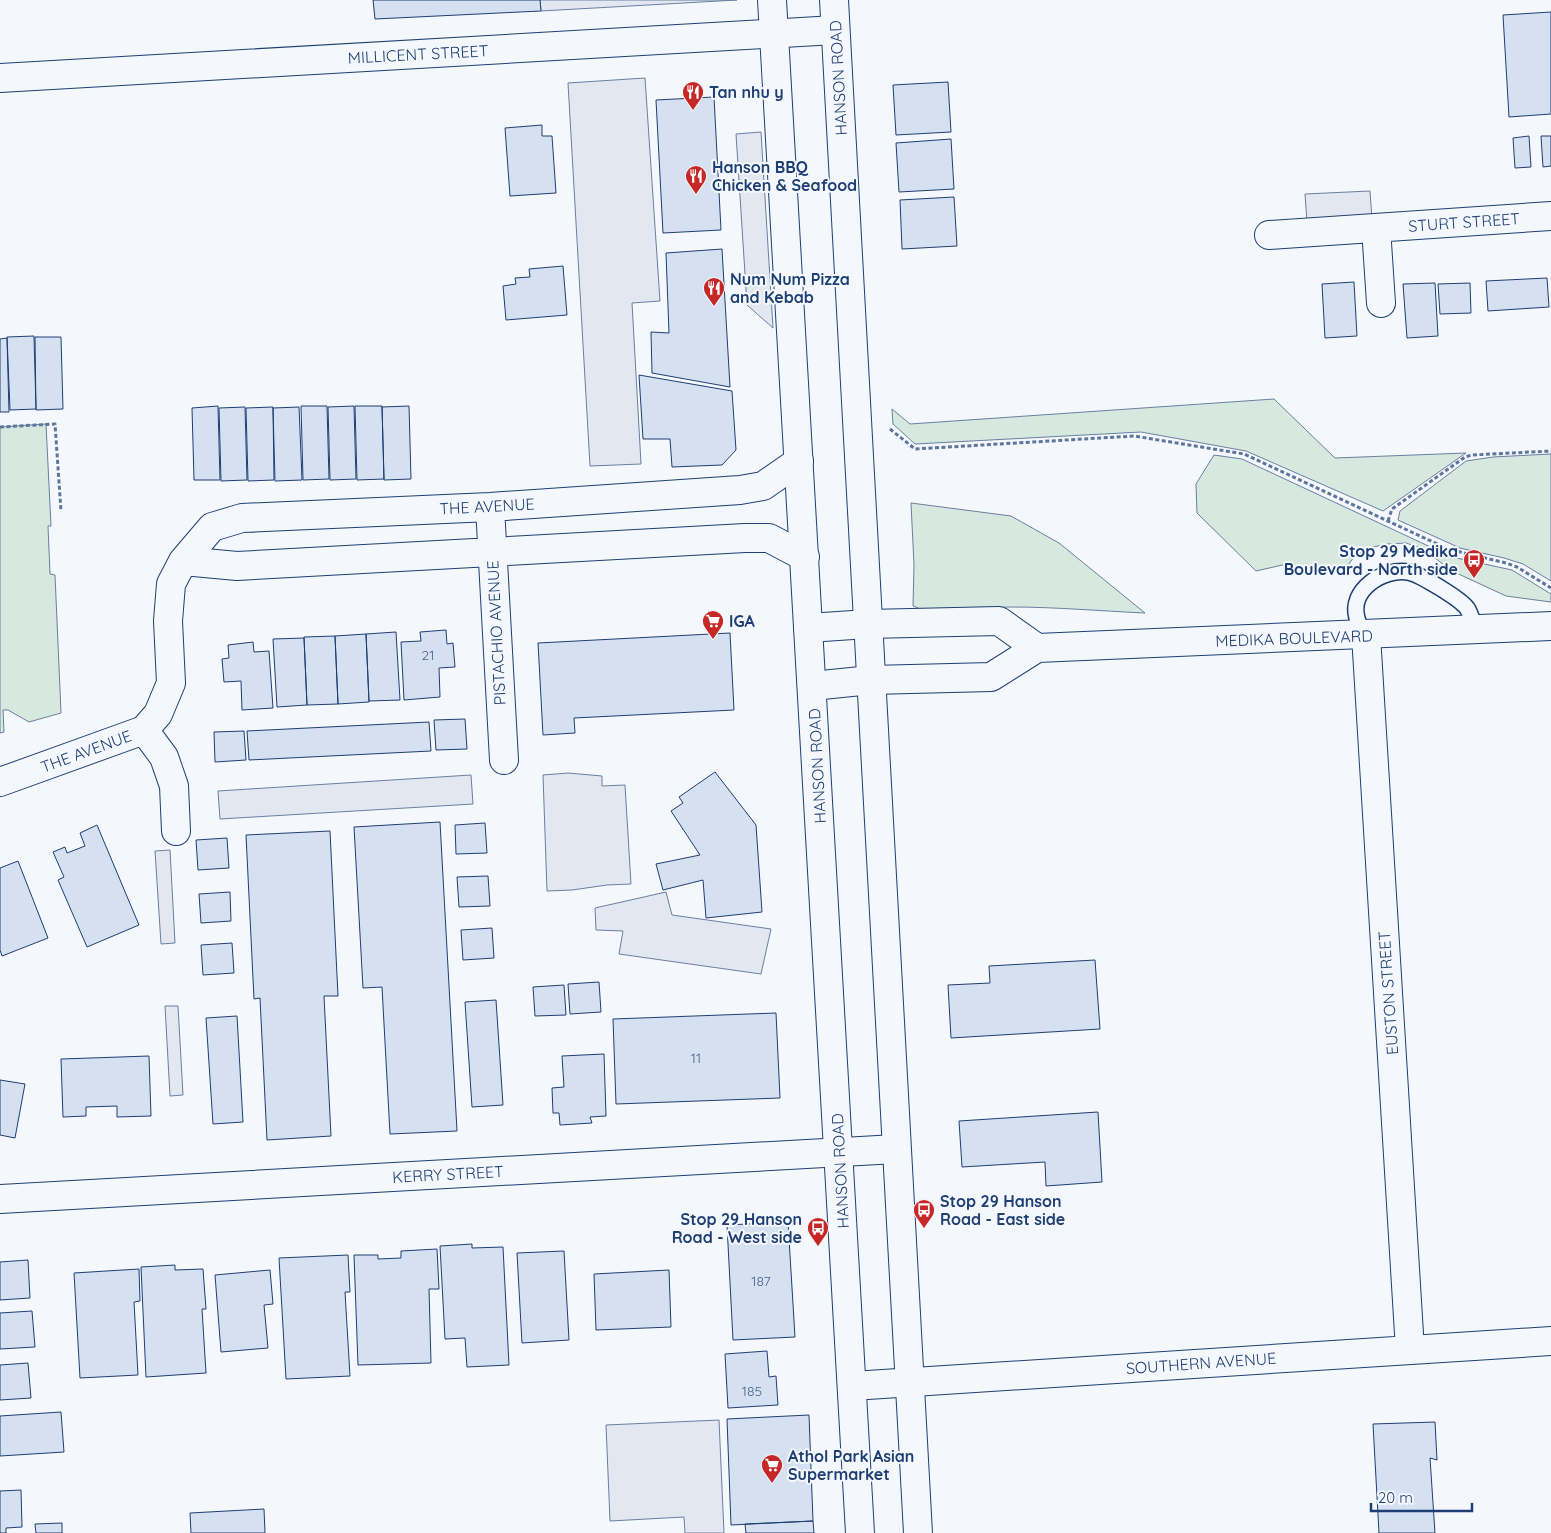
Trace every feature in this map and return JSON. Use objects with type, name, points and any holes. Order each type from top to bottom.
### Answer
[{"type":"street","name":"HANSON ROAD","points":[[772,0],[860,1533]]},
{"type":"street","name":"HANSON ROAD","points":[[834,0],[918,1533]]},
{"type":"street","name":"MILLICENT STREET","points":[[0,78],[835,30]]},
{"type":"street","name":"STURT STREET","points":[[1269,235],[1551,216]]},
{"type":"street","points":[[1376,228],[1381,303]]},
{"type":"street","name":"THE AVENUE","points":[[0,782],[144,730],[158,714],[171,683],[168,622],[171,584],[184,561],[212,527],[242,518],[490,507],[740,490],[763,486],[799,461]]},
{"type":"street","name":"PISTACHIO AVENUE","points":[[490,507],[504,760]]},
{"type":"street","points":[[184,561],[237,566],[492,551],[769,538],[804,557]]},
{"type":"street","points":[[808,628],[868,624],[999,622],[1037,648]]},
{"type":"street","name":"MEDIKA BOULEVARD","points":[[812,686],[871,680],[990,677],[1037,648],[1551,626]]},
{"type":"street","name":"EUSTON STREET","points":[[1366,635],[1410,1350]]},
{"type":"street","points":[[144,730],[164,757],[174,786],[176,831]]},
{"type":"street","name":"KERRY STREET","points":[[0,1199],[896,1149]]},
{"type":"street","name":"SOUTHERN AVENUE","points":[[852,1386],[1551,1341]]},
{"type":"lane","points":[[1366,635],[1356,618],[1356,601],[1363,589],[1385,574],[1408,572],[1432,583],[1467,608],[1476,630]]},
{"type":"path","points":[[0,427],[54,424],[61,511]]},
{"type":"path","points":[[888,427],[915,449],[1134,436],[1244,454],[1448,549],[1517,567],[1551,588]]},
{"type":"path","points":[[1388,521],[1392,510],[1465,457],[1472,455],[1551,451]]},
{"type":"shaded area","points":[[540,0],[737,0],[541,11]]},
{"type":"shaded area","points":[[645,78],[660,301],[632,303],[641,464],[590,466],[568,83]]},
{"type":"shaded area","points":[[761,132],[773,328],[747,305],[736,134]]},
{"type":"shaded area","points":[[1370,191],[1372,219],[1307,222],[1305,194]]},
{"type":"shaded area","points":[[1274,399],[1335,458],[1466,453],[1383,511],[1246,451],[1141,432],[915,444],[893,424],[892,409],[910,424]]},
{"type":"shaded area","points":[[46,424],[51,526],[48,526],[50,574],[55,575],[61,713],[29,722],[8,710],[3,710],[4,732],[0,733],[0,427]]},
{"type":"shaded area","points":[[1551,454],[1551,581],[1523,564],[1460,548],[1398,520],[1400,511],[1466,461],[1493,457]]},
{"type":"shaded area","points":[[1214,455],[1242,459],[1452,557],[1512,570],[1551,594],[1551,602],[1506,596],[1450,570],[1424,549],[1406,543],[1387,544],[1369,548],[1354,557],[1342,573],[1287,564],[1256,571],[1197,513],[1196,484]]},
{"type":"shaded area","points":[[911,503],[1011,516],[1059,543],[1145,613],[1011,607],[936,612],[913,606],[914,565]]},
{"type":"shaded area","points":[[568,773],[602,776],[602,786],[625,785],[631,884],[547,891],[543,775]]},
{"type":"shaded area","points":[[471,775],[473,804],[220,819],[218,791]]},
{"type":"shaded area","points":[[170,850],[175,943],[161,944],[155,851]]},
{"type":"shaded area","points":[[666,892],[672,915],[771,929],[761,974],[619,954],[623,931],[596,930],[595,908]]},
{"type":"shaded area","points":[[165,1006],[178,1006],[183,1095],[170,1096]]},
{"type":"shaded area","points":[[719,1420],[724,1533],[685,1533],[684,1517],[610,1521],[606,1425]]},
{"type":"building","points":[[373,0],[540,0],[541,11],[375,19]]},
{"type":"building","points":[[1551,12],[1551,114],[1509,117],[1503,15]]},
{"type":"building","points":[[948,82],[951,132],[896,135],[893,85]]},
{"type":"building","points":[[714,97],[721,230],[663,233],[656,100]]},
{"type":"building","points":[[542,125],[542,136],[552,136],[556,193],[510,196],[505,128]]},
{"type":"building","points":[[1529,136],[1531,167],[1515,168],[1513,138]]},
{"type":"building","points":[[1541,136],[1551,136],[1551,166],[1543,167]]},
{"type":"building","points":[[951,139],[954,189],[899,192],[896,143]]},
{"type":"building","points":[[954,197],[957,246],[902,249],[900,200]]},
{"type":"building","points":[[722,249],[730,387],[652,373],[651,332],[669,333],[666,253]]},
{"type":"building","points":[[563,266],[567,315],[506,320],[503,286],[516,284],[515,278],[530,277],[529,269]]},
{"type":"building","points":[[1547,278],[1549,307],[1488,311],[1486,281]]},
{"type":"building","points":[[1354,282],[1357,336],[1325,338],[1322,284]]},
{"type":"building","points":[[1435,283],[1438,336],[1407,338],[1403,284]]},
{"type":"building","points":[[1470,283],[1471,313],[1440,314],[1438,284]]},
{"type":"building","points":[[34,336],[36,409],[10,410],[7,337]]},
{"type":"building","points":[[35,337],[61,337],[63,409],[36,410]]},
{"type":"building","points":[[7,338],[9,412],[0,412],[0,339]]},
{"type":"building","points":[[639,375],[732,391],[736,450],[722,465],[672,467],[670,439],[643,439]]},
{"type":"building","points":[[218,406],[220,480],[194,480],[192,408]]},
{"type":"building","points":[[301,406],[327,406],[329,479],[303,480]]},
{"type":"building","points":[[354,406],[356,479],[330,480],[328,407]]},
{"type":"building","points":[[355,406],[382,406],[384,479],[357,480]]},
{"type":"building","points":[[409,406],[411,479],[384,480],[382,407]]},
{"type":"building","points":[[245,407],[247,480],[221,481],[219,408]]},
{"type":"building","points":[[273,407],[274,480],[248,481],[246,408]]},
{"type":"building","points":[[299,407],[302,480],[275,481],[273,408]]},
{"type":"building","points":[[446,630],[447,644],[453,643],[455,667],[439,668],[440,697],[404,700],[401,642],[421,641],[420,632]]},
{"type":"building","points":[[396,632],[400,700],[369,701],[366,634]]},
{"type":"building","points":[[730,633],[734,710],[574,718],[575,733],[543,735],[538,643]]},
{"type":"building","points":[[366,634],[369,702],[338,704],[335,636]]},
{"type":"building","points":[[335,636],[338,704],[307,705],[304,637]]},
{"type":"building","points":[[304,638],[307,705],[277,707],[273,639]]},
{"type":"building","points":[[253,642],[254,652],[269,651],[273,708],[242,710],[241,681],[224,682],[222,659],[229,658],[228,645]]},
{"type":"building","points":[[465,719],[467,749],[436,750],[434,720]]},
{"type":"building","points":[[429,722],[431,751],[249,760],[247,731]]},
{"type":"building","points":[[244,731],[246,760],[215,762],[214,732]]},
{"type":"building","points":[[715,772],[756,825],[762,912],[706,918],[703,880],[663,890],[656,864],[700,855],[671,811],[683,803],[679,797]]},
{"type":"building","points":[[440,822],[457,1131],[390,1134],[382,987],[363,988],[354,827]]},
{"type":"building","points":[[485,823],[487,853],[456,854],[455,825]]},
{"type":"building","points":[[97,825],[139,925],[87,947],[58,880],[64,877],[53,852],[65,847],[67,853],[85,846],[80,833]]},
{"type":"building","points":[[330,831],[338,996],[324,996],[331,1136],[267,1140],[260,998],[254,999],[246,835]]},
{"type":"building","points":[[227,838],[229,868],[198,870],[196,840]]},
{"type":"building","points":[[18,861],[48,938],[2,956],[0,950],[0,868]]},
{"type":"building","points":[[488,876],[490,906],[459,907],[457,877]]},
{"type":"building","points":[[230,892],[231,921],[201,923],[199,894]]},
{"type":"building","points":[[492,928],[494,958],[463,960],[461,930]]},
{"type":"building","points":[[232,943],[234,973],[203,975],[201,945]]},
{"type":"building","points":[[1095,960],[1100,1029],[951,1038],[948,985],[990,983],[989,966]]},
{"type":"building","points":[[599,982],[601,1012],[570,1014],[568,984]]},
{"type":"building","points":[[564,985],[566,1015],[535,1016],[533,987]]},
{"type":"building","points":[[496,1000],[503,1105],[472,1107],[465,1002]]},
{"type":"building","points":[[776,1013],[780,1098],[616,1104],[613,1019]]},
{"type":"building","points":[[237,1016],[243,1122],[213,1124],[206,1018]]},
{"type":"building","points":[[604,1054],[606,1116],[590,1117],[592,1123],[560,1125],[559,1113],[553,1113],[552,1088],[564,1087],[562,1056]]},
{"type":"building","points":[[149,1056],[151,1116],[117,1117],[117,1106],[86,1107],[86,1116],[63,1117],[61,1059]]},
{"type":"building","points":[[0,1080],[25,1084],[15,1138],[0,1135]]},
{"type":"building","points":[[1098,1112],[1102,1182],[1046,1186],[1045,1162],[962,1167],[959,1121]]},
{"type":"building","points":[[788,1222],[795,1337],[733,1340],[727,1225]]},
{"type":"building","points":[[472,1244],[472,1248],[503,1247],[509,1365],[467,1367],[465,1338],[445,1339],[440,1246]]},
{"type":"building","points":[[437,1249],[439,1289],[429,1289],[431,1363],[358,1365],[354,1255],[378,1255],[378,1259],[401,1258],[401,1251]]},
{"type":"building","points":[[564,1251],[569,1340],[522,1343],[517,1253]]},
{"type":"building","points":[[348,1255],[350,1292],[345,1292],[350,1376],[286,1379],[279,1258]]},
{"type":"building","points":[[28,1260],[30,1298],[0,1300],[0,1262]]},
{"type":"building","points":[[175,1265],[175,1270],[203,1269],[206,1309],[202,1309],[206,1373],[146,1377],[141,1267]]},
{"type":"building","points":[[139,1269],[140,1301],[134,1302],[138,1375],[80,1378],[74,1273]]},
{"type":"building","points":[[270,1270],[273,1304],[264,1305],[268,1348],[221,1352],[215,1275]]},
{"type":"building","points":[[669,1270],[671,1327],[596,1330],[594,1274]]},
{"type":"building","points":[[32,1311],[35,1347],[0,1349],[0,1313]]},
{"type":"building","points":[[767,1351],[769,1377],[776,1376],[778,1405],[728,1408],[725,1354]]},
{"type":"building","points":[[28,1363],[31,1398],[0,1400],[0,1365]]},
{"type":"building","points":[[61,1412],[64,1452],[0,1456],[0,1416]]},
{"type":"building","points":[[809,1415],[813,1521],[731,1525],[727,1419]]},
{"type":"building","points":[[1435,1422],[1437,1460],[1430,1458],[1435,1533],[1379,1533],[1373,1424]]},
{"type":"building","points":[[21,1490],[22,1527],[6,1528],[6,1533],[0,1533],[0,1491]]},
{"type":"building","points":[[264,1509],[265,1533],[191,1533],[190,1513]]},
{"type":"building","points":[[813,1521],[814,1533],[746,1533],[745,1524]]},
{"type":"building","points":[[62,1523],[62,1533],[36,1533],[35,1524]]},
{"type":"place","name":"Tan nhu y","points":[[693,111]]},
{"type":"place","name":"Hanson BBQ Chicken & Seafood","points":[[696,195]]},
{"type":"place","name":"Num Num Pizza and Kebab","points":[[714,307]]},
{"type":"place","name":"Stop 29 Medika Boulevard - North side","points":[[1474,579]]},
{"type":"place","name":"IGA","points":[[713,640]]},
{"type":"place","name":"Stop 29 Hanson Road - East side","points":[[924,1229]]},
{"type":"place","name":"Stop 29 Hanson Road - West side","points":[[818,1247]]},
{"type":"place","name":"Athol Park Asian Supermarket","points":[[772,1484]]}]
